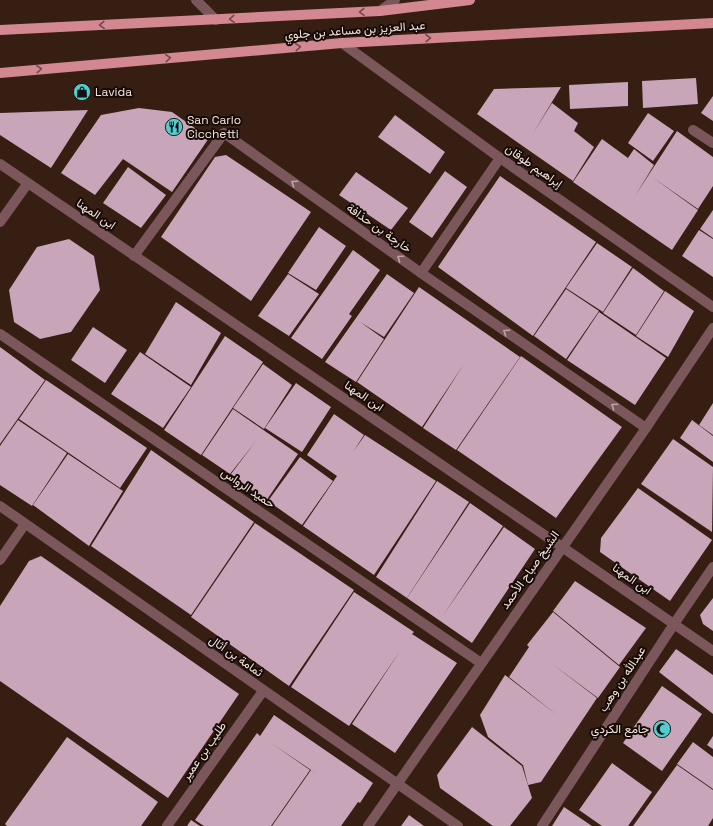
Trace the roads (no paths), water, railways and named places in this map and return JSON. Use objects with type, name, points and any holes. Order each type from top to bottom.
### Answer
[{"type":"main road","name":"عبد العزيز بن مساعد بن جلوي","points":[[0,30],[380,11],[470,0]]},
{"type":"main road","name":"عبد العزيز بن مساعد بن جلوي","points":[[0,73],[342,43],[713,23]]},
{"type":"street","points":[[196,0],[216,20]]},
{"type":"street","points":[[380,11],[395,0]]},
{"type":"street","name":"إبراهيم طوقان","points":[[342,43],[500,158],[713,307]]},
{"type":"street","points":[[693,130],[713,143]]},
{"type":"street","name":"خارجة بن حذافة","points":[[134,256],[224,134],[421,273],[646,428]]},
{"type":"street","points":[[421,273],[500,158]]},
{"type":"street","name":"ابن المهنا","points":[[0,164],[713,651]]},
{"type":"street","points":[[0,222],[28,183]]},
{"type":"street","name":"الشيخ صباح الأحمد","points":[[368,826],[646,428],[713,328]]},
{"type":"street","name":"حميد الرواس","points":[[0,334],[482,662]]},
{"type":"street","name":"ثمامة بن أثال","points":[[0,506],[458,826]]},
{"type":"street","points":[[0,560],[25,524]]},
{"type":"street","name":"عبدالله بن وهب","points":[[542,826],[713,567]]},
{"type":"street","name":"طليب بن عمير","points":[[167,826],[263,691]]},
{"type":"place","name":"Lavida","points":[[82,92]]},
{"type":"place","name":"San Carlo Cicchetti","points":[[174,127]]},
{"type":"place","name":"جامع الكردي","points":[[662,729]]}]
